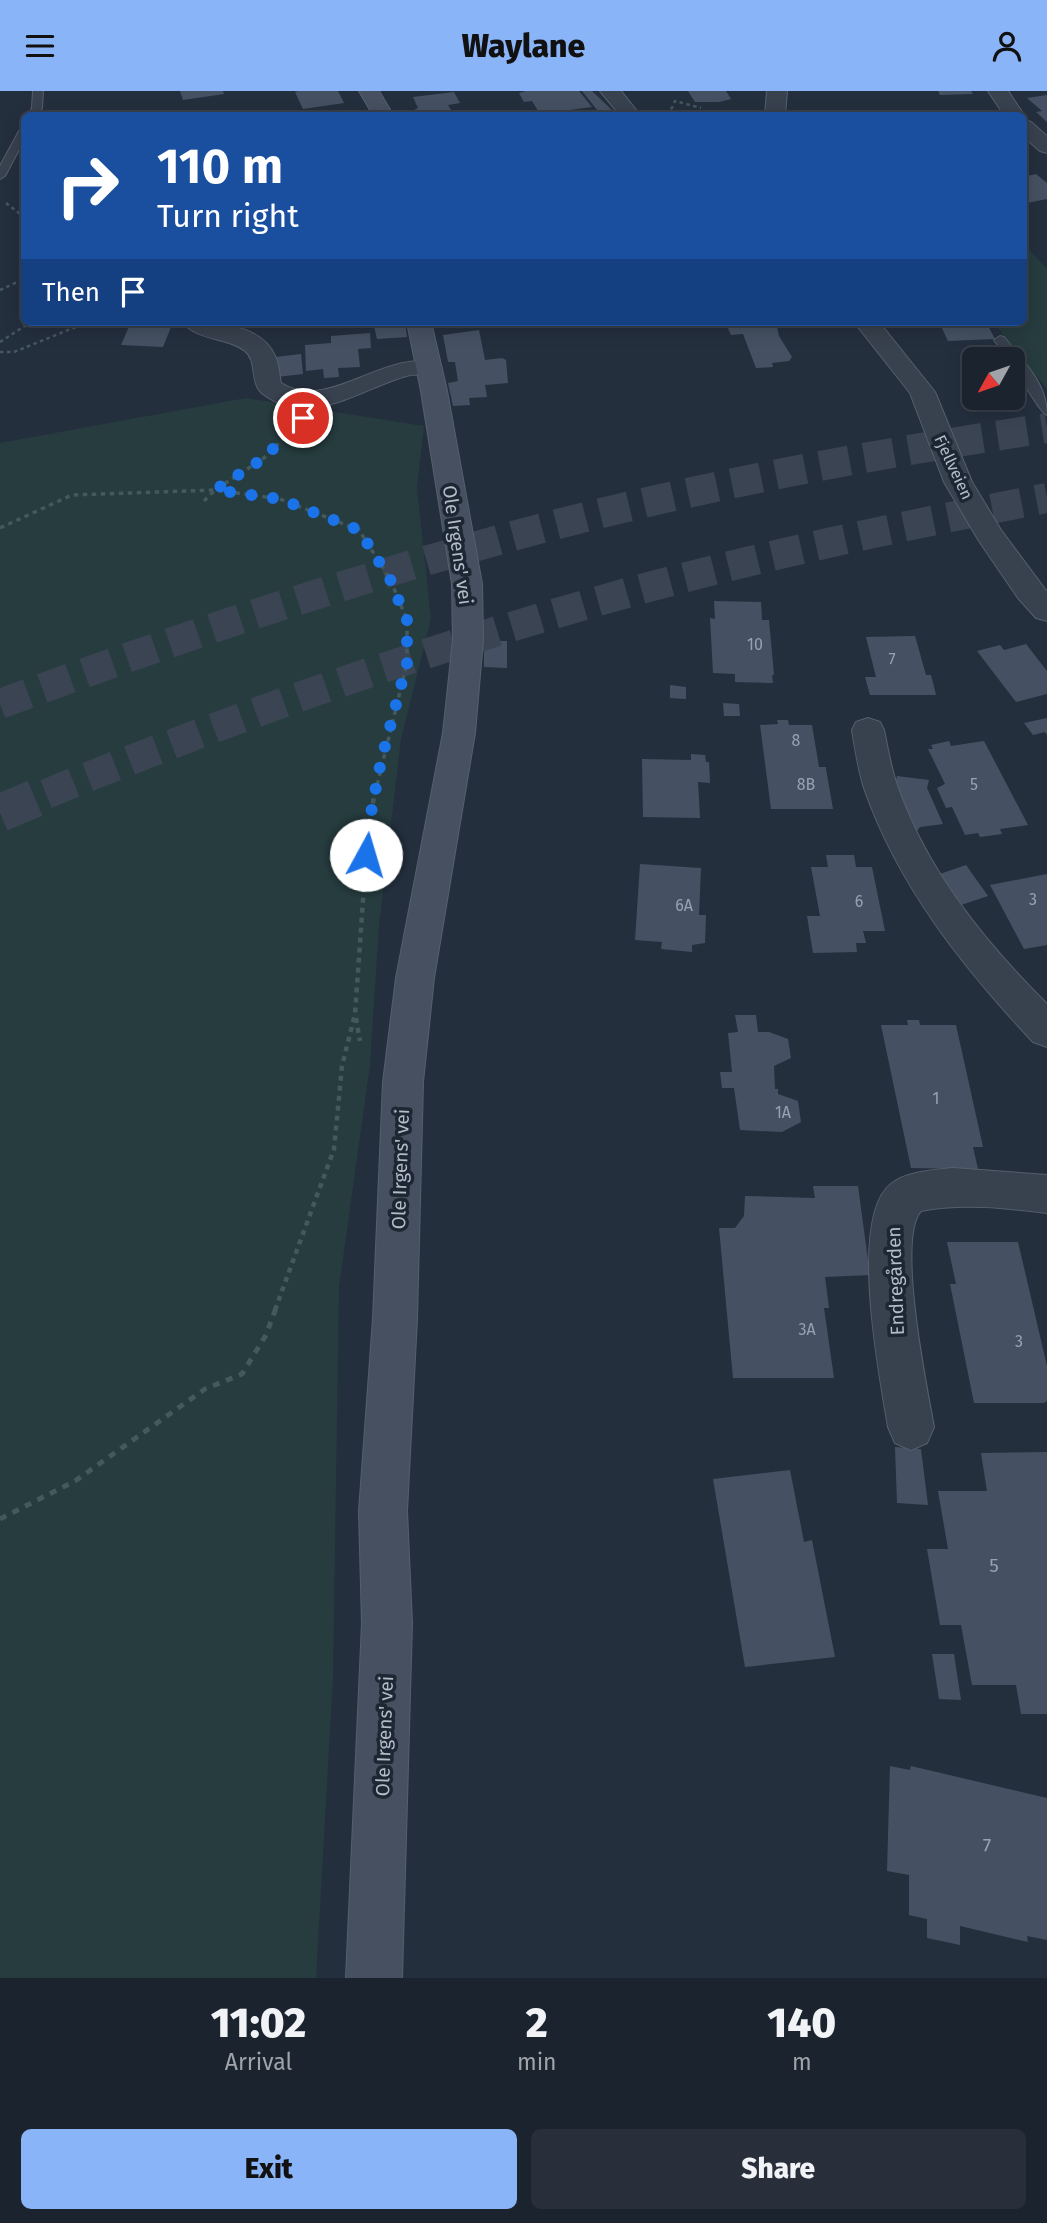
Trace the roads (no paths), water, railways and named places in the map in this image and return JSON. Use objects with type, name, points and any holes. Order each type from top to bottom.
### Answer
[{"type":"street","points":[[369,91],[381,112]]},
{"type":"street","points":[[610,91],[628,112]]},
{"type":"street","points":[[775,112],[777,91]]},
{"type":"street","points":[[998,91],[1012,112]]},
{"type":"street","points":[[1027,129],[1047,147]]},
{"type":"street","points":[[205,326],[257,347],[263,356],[267,380],[274,391],[298,398],[322,398],[358,388],[400,370],[412,367],[429,368]]},
{"type":"street","name":"Ole Irgens' vei","points":[[374,1978],[387,1623],[383,1511],[395,1319],[403,1082],[415,978],[458,733],[468,640],[467,584],[420,326]]},
{"type":"street","name":"Fjellveien","points":[[869,326],[922,392],[958,481],[989,534],[1029,591],[1047,611]]},
{"type":"street","points":[[868,730],[880,787],[906,849],[932,895],[1014,997],[1047,1030]]},
{"type":"street","name":"Endregården","points":[[911,1427],[894,1315],[890,1229],[894,1211],[903,1199],[920,1191],[1007,1188],[1047,1194]]},
{"type":"lane","points":[[35,112],[38,91]]},
{"type":"lane","points":[[0,176],[21,137]]},
{"type":"lane","points":[[1000,340],[1032,382],[1047,411]]},
{"type":"tunnel","points":[[0,704],[255,614],[513,536],[778,474],[1047,428]]},
{"type":"tunnel","points":[[46,794],[267,708],[417,657],[569,610],[795,551],[1047,498]]},
{"type":"tunnel","points":[[0,813],[50,792]]}]
